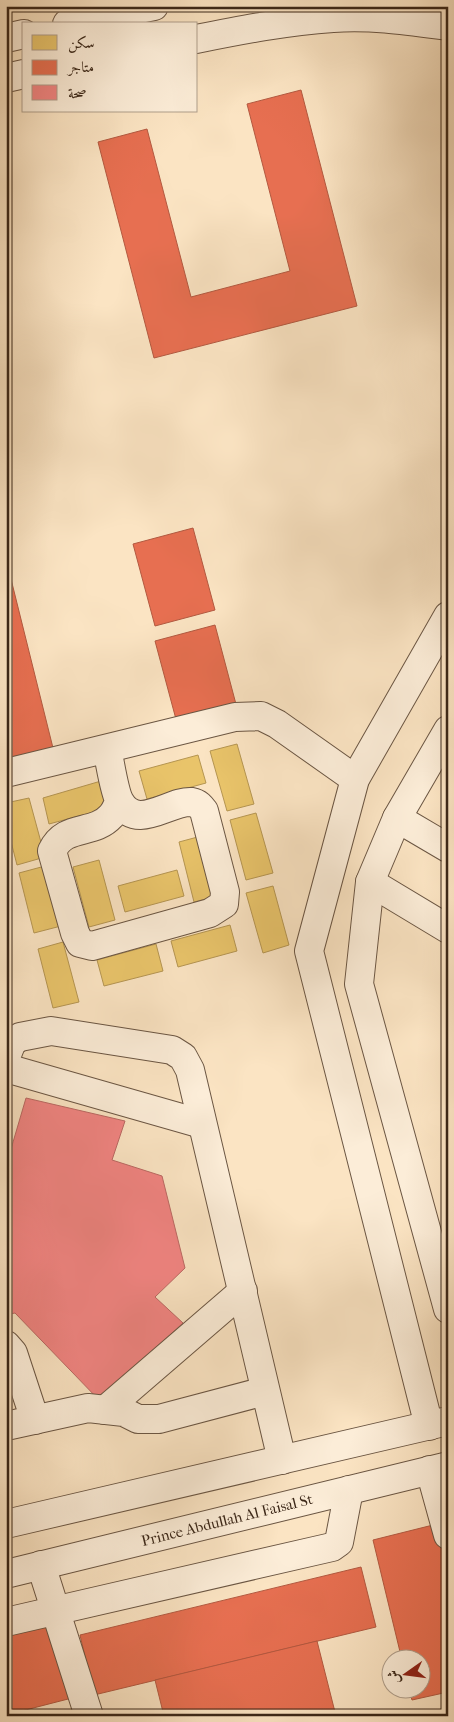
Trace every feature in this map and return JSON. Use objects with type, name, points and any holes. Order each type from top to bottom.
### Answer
[{"type":"street","points":[[71,22],[92,12],[154,6]]},
{"type":"street","points":[[198,39],[250,28],[334,18],[395,18],[448,26]]},
{"type":"street","points":[[6,38],[22,34]]},
{"type":"street","points":[[6,78],[22,74]]},
{"type":"street","points":[[6,1524],[438,1423],[309,951],[355,779],[448,616]]},
{"type":"street","points":[[6,773],[235,718],[261,716],[277,724],[355,779]]},
{"type":"street","points":[[448,730],[397,818],[370,882],[359,984],[448,1309]]},
{"type":"street","points":[[107,748],[119,802],[130,812],[138,815],[192,802],[199,805],[204,811],[225,892],[224,904],[210,913],[92,946],[80,943],[75,933],[52,851],[62,836],[103,822],[112,816],[119,802]]},
{"type":"street","points":[[397,818],[448,848]]},
{"type":"street","points":[[370,882],[448,929]]},
{"type":"street","points":[[6,1057],[12,1042],[20,1037],[51,1031],[172,1050],[183,1056],[190,1070],[282,1460]]},
{"type":"street","points":[[6,1068],[202,1124]]},
{"type":"street","points":[[105,1410],[243,1291]]},
{"type":"street","points":[[6,1345],[13,1352],[35,1420]]},
{"type":"street","points":[[6,1426],[88,1408],[124,1412],[138,1419],[158,1419],[265,1391]]},
{"type":"street","points":[[439,1468],[448,1535]]},
{"type":"street","name":"Prince Abdullah Al Faisal St","points":[[6,1574],[439,1468]]},
{"type":"street","points":[[6,1622],[332,1547],[339,1542],[349,1490]]},
{"type":"street","points":[[42,1565],[89,1716]]},
{"type":"building: سكن","points":[[237,744],[254,804],[227,811],[210,751]]},
{"type":"building: سكن","points":[[198,755],[206,783],[147,799],[139,771]]},
{"type":"building: سكن","points":[[101,781],[109,808],[49,824],[43,798]]},
{"type":"building: سكن","points":[[29,798],[45,857],[17,865],[6,822],[6,803]]},
{"type":"building: سكن","points":[[256,813],[273,873],[246,880],[230,820]]},
{"type":"building: سكن","points":[[205,835],[221,895],[194,902],[179,842]]},
{"type":"building: سكن","points":[[99,860],[115,920],[89,927],[73,867]]},
{"type":"building: سكن","points":[[45,866],[61,926],[34,933],[19,873]]},
{"type":"building: سكن","points":[[177,870],[184,896],[125,912],[118,886]]},
{"type":"building: سكن","points":[[273,886],[289,945],[263,953],[246,893]]},
{"type":"building: سكن","points":[[230,925],[237,951],[178,967],[171,941]]},
{"type":"building: سكن","points":[[63,942],[79,1002],[53,1008],[38,949]]},
{"type":"building: سكن","points":[[156,944],[163,971],[104,986],[97,960]]},
{"type":"building: متاجر","points":[[301,90],[357,306],[154,358],[98,142],[147,129],[191,297],[290,271],[247,104]]},
{"type":"building: متاجر","points":[[193,528],[215,610],[155,626],[133,544]]},
{"type":"building: متاجر","points":[[6,559],[53,748],[6,760]]},
{"type":"building: متاجر","points":[[215,625],[237,708],[177,723],[155,641]]},
{"type":"building: متاجر","points":[[437,1524],[448,1568],[448,1692],[432,1696],[432,1650],[400,1650],[373,1540]]},
{"type":"building: متاجر","points":[[361,1567],[376,1627],[94,1695],[80,1635]]},
{"type":"building: متاجر","points":[[51,1614],[72,1698],[6,1715],[6,1626]]},
{"type":"building: متاجر","points":[[317,1641],[336,1716],[164,1716],[155,1680]]},
{"type":"building: صحة","points":[[26,1098],[125,1121],[112,1160],[162,1176],[185,1268],[155,1297],[183,1323],[99,1400],[15,1313],[6,1315],[6,1166]]}]
